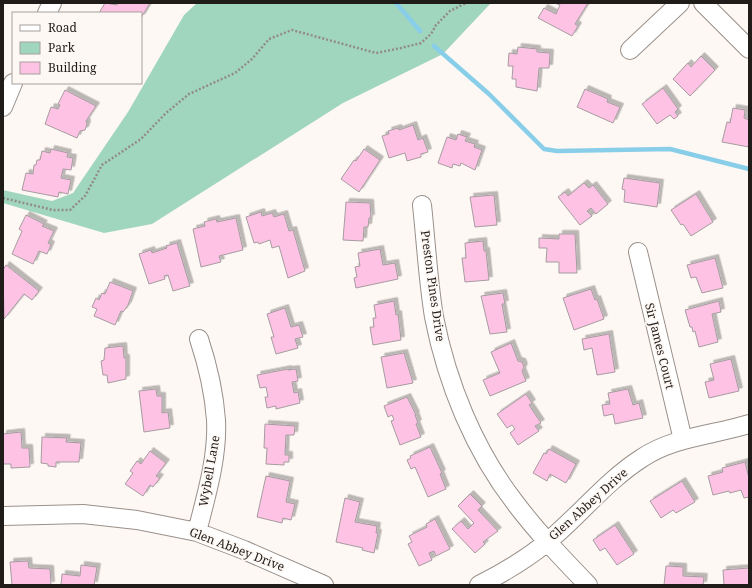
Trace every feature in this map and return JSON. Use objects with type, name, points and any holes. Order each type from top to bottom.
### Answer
[{"type":"street","points":[[48,12],[52,3]]},
{"type":"street","points":[[630,50],[680,3]]},
{"type":"street","points":[[703,3],[749,49]]},
{"type":"street","points":[[3,107],[13,84]]},
{"type":"street","name":"Preston Pines Drive","points":[[422,205],[434,315],[450,378],[463,412],[497,476],[515,503],[547,542],[588,585]]},
{"type":"street","name":"Sir James Court","points":[[638,252],[683,440]]},
{"type":"street","name":"Wybell Lane","points":[[197,532],[211,472],[216,422],[210,374],[199,339]]},
{"type":"street","name":"Glen Abbey Drive","points":[[479,585],[516,566],[547,542],[615,477],[648,454],[659,448],[683,440],[749,424]]},
{"type":"street","name":"Glen Abbey Drive","points":[[3,516],[83,514],[137,520],[197,532],[244,550],[324,585]]},
{"type":"path","points":[[3,198],[53,210],[70,210],[85,196],[102,165],[142,139],[166,113],[189,94],[235,73],[252,60],[269,39],[292,30],[376,53],[421,43],[431,34],[436,25],[450,11],[466,3]]},
{"type":"green space","points":[[197,3],[491,3],[443,54],[343,103],[152,224],[104,233],[3,203],[3,190],[52,201],[73,193],[128,112],[184,15]]},
{"type":"building","points":[[105,3],[117,5],[118,3],[150,3],[142,16],[142,12],[100,12]]},
{"type":"building","points":[[555,3],[588,3],[575,24],[578,26],[572,36],[538,18],[544,8],[556,14],[560,5]]},
{"type":"building","points":[[518,47],[537,49],[537,52],[550,53],[549,68],[539,68],[537,91],[516,87],[516,79],[512,79],[513,66],[508,66],[509,53],[517,54]]},
{"type":"building","points":[[701,56],[715,70],[690,96],[673,79],[688,63],[691,67]]},
{"type":"building","points":[[663,88],[678,109],[675,112],[678,116],[674,119],[670,115],[657,124],[642,104]]},
{"type":"building","points":[[585,89],[608,99],[607,102],[620,107],[613,123],[577,107]]},
{"type":"building","points":[[65,90],[96,106],[86,121],[87,124],[85,130],[80,131],[77,138],[45,124],[51,107],[58,109],[60,105],[58,104]]},
{"type":"building","points":[[733,108],[745,110],[744,118],[749,120],[749,147],[722,142],[727,122],[730,123]]},
{"type":"building","points":[[413,125],[418,140],[423,138],[428,152],[421,154],[421,157],[407,161],[405,153],[389,158],[382,136],[389,134],[388,131],[398,128],[399,130]]},
{"type":"building","points":[[458,134],[467,137],[465,141],[475,144],[474,147],[482,150],[475,170],[461,163],[460,166],[453,164],[452,168],[438,163],[447,137],[456,140]]},
{"type":"building","points":[[51,149],[68,153],[67,157],[73,158],[71,170],[63,169],[61,178],[71,180],[68,194],[59,192],[58,197],[22,190],[26,173],[33,174],[34,165],[36,165],[37,160],[40,160],[42,151],[50,153]]},
{"type":"building","points":[[364,149],[380,160],[359,192],[341,179],[354,160],[356,161]]},
{"type":"building","points":[[624,178],[660,183],[657,207],[624,202],[625,190],[622,189]]},
{"type":"building","points":[[584,183],[589,188],[593,185],[608,204],[596,214],[591,208],[587,211],[592,216],[580,225],[558,197],[565,192],[568,196]]},
{"type":"building","points":[[696,194],[713,222],[691,236],[683,224],[681,225],[671,210]]},
{"type":"building","points":[[494,195],[497,225],[475,227],[470,197]]},
{"type":"building","points":[[346,202],[370,203],[371,218],[369,218],[368,227],[364,227],[363,241],[343,240]]},
{"type":"building","points":[[261,212],[262,216],[272,213],[274,217],[284,214],[289,231],[293,230],[305,271],[288,278],[279,246],[272,248],[270,240],[259,244],[258,242],[254,243],[246,217]]},
{"type":"building","points":[[26,215],[44,224],[42,226],[54,231],[48,243],[51,245],[47,254],[39,251],[33,264],[12,254],[22,231],[19,229]]},
{"type":"building","points":[[236,218],[243,250],[219,256],[221,262],[201,267],[193,229],[205,226],[204,222],[216,219],[217,222]]},
{"type":"building","points":[[559,234],[575,234],[577,273],[559,273],[559,262],[546,262],[547,248],[539,248],[539,238],[559,239]]},
{"type":"building","points":[[483,241],[484,251],[486,251],[489,280],[465,282],[462,258],[466,258],[465,243]]},
{"type":"building","points":[[177,243],[190,286],[173,291],[168,275],[164,276],[165,279],[149,284],[139,254],[151,250],[152,253],[167,248],[166,246]]},
{"type":"building","points":[[380,249],[383,265],[395,263],[398,279],[356,288],[354,278],[357,277],[355,267],[360,266],[358,253]]},
{"type":"building","points":[[715,258],[723,288],[702,293],[696,277],[691,278],[687,265]]},
{"type":"building","points":[[6,265],[39,291],[32,300],[24,294],[4,319],[3,270]]},
{"type":"building","points":[[110,282],[133,291],[128,305],[123,312],[121,311],[115,325],[94,316],[97,309],[92,307],[96,298],[99,300],[102,293],[105,294]]},
{"type":"building","points":[[591,289],[595,300],[597,299],[604,319],[574,330],[563,298]]},
{"type":"building","points":[[503,293],[505,304],[502,304],[507,332],[490,334],[481,296]]},
{"type":"building","points":[[394,301],[396,315],[398,314],[401,340],[373,345],[370,327],[374,327],[373,318],[376,318],[374,305]]},
{"type":"building","points":[[719,301],[721,312],[712,314],[718,342],[699,347],[695,331],[693,332],[692,327],[690,327],[685,310]]},
{"type":"building","points":[[285,308],[291,327],[299,325],[303,337],[295,339],[298,348],[276,354],[271,337],[274,337],[267,314]]},
{"type":"building","points":[[609,334],[615,372],[597,375],[592,348],[584,350],[582,339]]},
{"type":"building","points":[[511,343],[518,361],[522,362],[524,367],[522,371],[526,381],[490,396],[483,380],[500,373],[491,352]]},
{"type":"building","points":[[123,346],[124,358],[126,358],[126,379],[108,383],[107,375],[103,375],[101,361],[104,360],[105,348]]},
{"type":"building","points":[[404,353],[413,383],[387,388],[381,357]]},
{"type":"building","points":[[731,359],[739,391],[709,398],[705,382],[714,380],[710,364]]},
{"type":"building","points":[[288,369],[296,369],[298,381],[292,382],[294,393],[298,392],[300,403],[276,409],[276,406],[267,408],[265,397],[268,397],[266,387],[260,388],[257,375]]},
{"type":"building","points":[[156,389],[157,396],[162,396],[162,413],[168,412],[170,428],[144,432],[139,391]]},
{"type":"building","points":[[628,389],[633,405],[639,403],[643,418],[615,424],[613,414],[604,416],[602,405],[610,404],[608,393]]},
{"type":"building","points":[[526,394],[532,403],[529,405],[541,423],[535,426],[539,431],[518,445],[510,433],[515,429],[512,425],[507,428],[497,414]]},
{"type":"building","points":[[407,397],[416,415],[418,423],[416,424],[421,437],[400,445],[391,421],[394,420],[392,415],[388,417],[384,406]]},
{"type":"building","points":[[265,424],[295,426],[294,435],[286,435],[285,455],[289,455],[289,462],[284,462],[284,465],[266,464],[267,448],[264,448]]},
{"type":"building","points":[[21,432],[22,448],[29,448],[30,467],[11,468],[11,464],[3,464],[3,434]]},
{"type":"building","points":[[42,437],[67,438],[66,442],[81,443],[79,462],[56,462],[56,467],[41,463]]},
{"type":"building","points":[[430,447],[442,473],[440,474],[446,489],[428,497],[415,467],[411,469],[407,460],[411,458],[410,456]]},
{"type":"building","points":[[549,449],[576,464],[566,483],[550,474],[547,481],[533,473],[544,453],[546,454]]},
{"type":"building","points":[[150,451],[166,463],[156,476],[160,478],[153,487],[150,485],[143,496],[125,484],[133,473],[130,471],[137,461],[141,464]]},
{"type":"building","points":[[745,462],[749,478],[749,497],[744,498],[741,490],[713,495],[708,476],[723,472],[722,468]]},
{"type":"building","points":[[266,476],[290,481],[286,502],[295,504],[291,520],[283,518],[282,523],[257,517]]},
{"type":"building","points":[[682,481],[695,502],[676,513],[673,510],[661,518],[650,501]]},
{"type":"building","points":[[470,494],[482,506],[478,510],[498,531],[483,542],[485,544],[475,553],[452,529],[461,521],[468,529],[474,523],[458,506]]},
{"type":"building","points":[[345,498],[360,502],[355,522],[377,526],[376,533],[378,533],[374,553],[362,550],[363,548],[336,542]]},
{"type":"building","points":[[435,519],[450,549],[436,556],[434,551],[429,553],[432,560],[419,566],[408,544],[412,542],[409,536],[427,527],[426,524]]},
{"type":"building","points":[[615,525],[634,554],[617,565],[605,548],[600,551],[593,540]]},
{"type":"building","points":[[28,561],[29,568],[50,569],[51,585],[12,585],[10,562]]},
{"type":"building","points":[[81,565],[97,567],[94,585],[61,585],[62,574],[80,576]]},
{"type":"building","points":[[666,566],[683,567],[683,576],[704,577],[703,585],[664,585]]},
{"type":"building","points":[[749,568],[749,585],[724,585],[723,570]]},
{"type":"waterway","points":[[396,3],[420,31]]},
{"type":"waterway","points":[[434,46],[489,94],[544,149],[557,151],[670,149],[749,169]]}]
